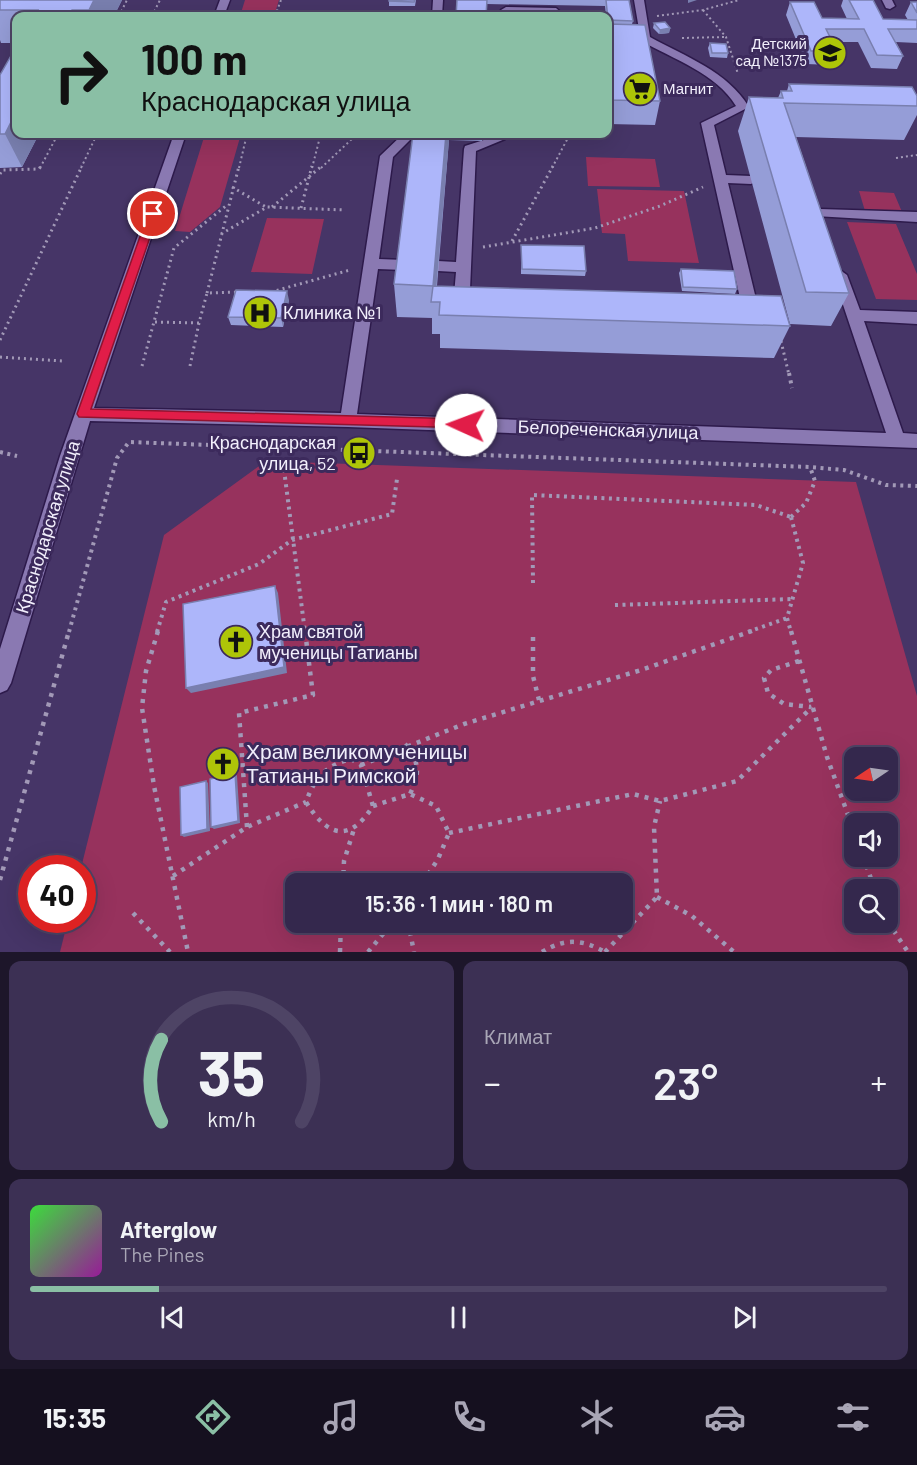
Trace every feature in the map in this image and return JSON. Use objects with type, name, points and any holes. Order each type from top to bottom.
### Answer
[{"type":"street","points":[[639,0],[642,35],[706,70],[746,104],[707,123],[750,303],[714,302]]},
{"type":"street","points":[[506,12],[506,10],[557,12]]},
{"type":"street","name":"Краснодарская улица","points":[[0,683],[83,414],[179,138]]},
{"type":"street","points":[[348,420],[387,156],[406,138]]},
{"type":"street","points":[[498,138],[470,149],[462,295],[498,296]]},
{"type":"street","points":[[720,179],[751,180]]},
{"type":"street","points":[[826,233],[818,208],[917,217]]},
{"type":"street","points":[[371,264],[404,265]]},
{"type":"street","points":[[837,264],[897,441]]},
{"type":"street","points":[[438,266],[464,267]]},
{"type":"street","points":[[854,315],[917,318]]},
{"type":"street","name":"Белореченская улица","points":[[83,414],[348,420],[917,441]]},
{"type":"path","points":[[642,19],[703,10],[739,0]]},
{"type":"path","points":[[703,10],[726,36],[746,104]]},
{"type":"path","points":[[642,35],[726,36]]},
{"type":"path","points":[[0,174],[2,170],[39,169],[56,138]]},
{"type":"path","points":[[0,340],[95,138]]},
{"type":"path","points":[[190,366],[227,205],[246,138]]},
{"type":"path","points":[[301,208],[320,138]]},
{"type":"path","points":[[220,235],[269,207],[308,179],[354,138]]},
{"type":"path","points":[[512,242],[568,138]]},
{"type":"path","points":[[896,158],[917,155]]},
{"type":"path","points":[[465,250],[595,228],[660,206],[720,179]]},
{"type":"path","points":[[232,188],[269,207],[345,210]]},
{"type":"path","points":[[142,366],[174,248],[227,205]]},
{"type":"path","points":[[260,292],[271,292],[371,264]]},
{"type":"path","points":[[207,293],[250,292]]},
{"type":"path","points":[[155,322],[200,323]]},
{"type":"path","points":[[779,333],[792,388]]},
{"type":"path","points":[[0,357],[62,360]]},
{"type":"path","points":[[0,880],[117,458],[129,442],[809,467],[844,470],[886,485],[917,486]]},
{"type":"path","points":[[0,452],[17,456]]},
{"type":"path","points":[[247,827],[240,713],[314,696],[283,462]]},
{"type":"path","points":[[791,517],[806,503],[815,481],[809,467]]},
{"type":"path","points":[[188,952],[154,786],[142,708],[146,671],[166,602],[260,564],[292,540],[392,514],[397,479]]},
{"type":"path","points":[[534,582],[532,495],[756,505],[791,517]]},
{"type":"path","points":[[791,517],[803,563],[787,618],[812,707],[848,813]]},
{"type":"path","points":[[615,604],[793,599]]},
{"type":"path","points":[[361,765],[405,744],[539,700],[641,670],[787,618]]},
{"type":"path","points":[[533,637],[533,676],[539,700]]},
{"type":"path","points":[[799,661],[771,670],[764,678],[768,693],[784,704],[812,707]]},
{"type":"path","points":[[449,833],[633,794],[660,801],[736,781],[812,707]]},
{"type":"path","points":[[405,744],[417,762],[420,772],[410,794]]},
{"type":"path","points":[[173,876],[247,827],[306,802],[314,779],[331,763],[351,759],[361,765],[373,806]]},
{"type":"path","points":[[343,873],[344,861],[354,830],[366,818],[373,806],[410,794],[436,806],[449,833],[438,860],[429,873]]},
{"type":"path","points":[[542,952],[554,944],[572,940],[589,943],[605,952],[657,897],[654,827],[660,801]]},
{"type":"path","points":[[306,802],[320,823],[337,830],[354,830]]},
{"type":"path","points":[[657,897],[692,915],[734,952]]},
{"type":"path","points":[[133,913],[171,952]]},
{"type":"path","points":[[340,952],[341,933]]},
{"type":"path","points":[[368,952],[384,933]]},
{"type":"path","points":[[410,933],[414,952]]},
{"type":"path","points":[[895,933],[908,952]]},
{"type":"shaded area","points":[[245,0],[279,0],[275,12],[241,12]]},
{"type":"shaded area","points":[[204,138],[240,138],[220,207],[190,232],[175,231]]},
{"type":"shaded area","points":[[586,157],[655,159],[660,187],[588,186]]},
{"type":"shaded area","points":[[597,189],[684,191],[699,263],[628,261],[625,234],[602,233]]},
{"type":"shaded area","points":[[859,191],[894,193],[902,212],[865,211]]},
{"type":"shaded area","points":[[267,218],[324,219],[312,274],[251,272]]},
{"type":"shaded area","points":[[847,222],[896,224],[917,274],[917,300],[876,299]]},
{"type":"shaded area","points":[[266,461],[856,482],[917,696],[917,952],[60,952],[65,933],[96,933],[96,855],[84,855],[164,535]]},
{"type":"building","points":[[0,0],[94,0],[89,10],[72,10],[71,12],[0,10]]},
{"type":"building","points":[[389,0],[415,0],[414,2]]},
{"type":"building","points":[[457,0],[487,0],[486,12],[456,12]]},
{"type":"building","points":[[606,0],[629,0],[633,21],[612,20],[612,12],[607,12]]},
{"type":"building","points":[[849,0],[873,0],[883,19],[917,20],[917,29],[888,29],[903,56],[877,55],[864,29],[826,29],[837,51],[811,51],[790,2],[814,2],[822,18],[859,19]]},
{"type":"building","points":[[911,2],[917,2],[917,13]]},
{"type":"building","points":[[665,22],[670,28],[660,30],[654,23]]},
{"type":"building","points":[[612,24],[645,25],[660,101],[612,100]]},
{"type":"building","points":[[710,43],[726,44],[728,53],[712,53]]},
{"type":"building","points":[[12,54],[12,120],[5,134],[0,134],[0,75]]},
{"type":"building","points":[[789,84],[912,87],[917,96],[917,106],[784,103],[849,293],[806,292],[749,97],[783,98],[781,91],[792,91]]},
{"type":"building","points":[[412,138],[446,138],[433,286],[394,284]]},
{"type":"building","points":[[521,245],[584,246],[586,271],[522,269]]},
{"type":"building","points":[[681,269],[734,271],[737,289],[683,287]]},
{"type":"building","points":[[433,286],[781,296],[790,326],[439,315],[440,302],[431,302]]},
{"type":"building","name":"Клиника №1","points":[[236,290],[287,291],[281,318],[228,317]]},
{"type":"building","name":"Храм святой мученицы Татианы","points":[[275,586],[284,667],[186,688],[183,604]]},
{"type":"building","points":[[235,773],[238,821],[211,827],[210,779]]},
{"type":"building","points":[[206,781],[207,829],[181,835],[180,787]]},
{"type":"place","name":"Детский сад №1375","points":[[830,53]]},
{"type":"place","name":"Магнит","points":[[640,89]]},
{"type":"place","name":"Клиника №1","points":[[260,313]]},
{"type":"place","name":"Краснодарская улица, 52","points":[[359,453]]},
{"type":"place","name":"Храм святой мученицы Татианы","points":[[236,642]]},
{"type":"place","name":"Храм великомученицы Татианы Римской","points":[[223,764]]},
{"type":"route","points":[[153,214],[83,414],[466,425]]}]
